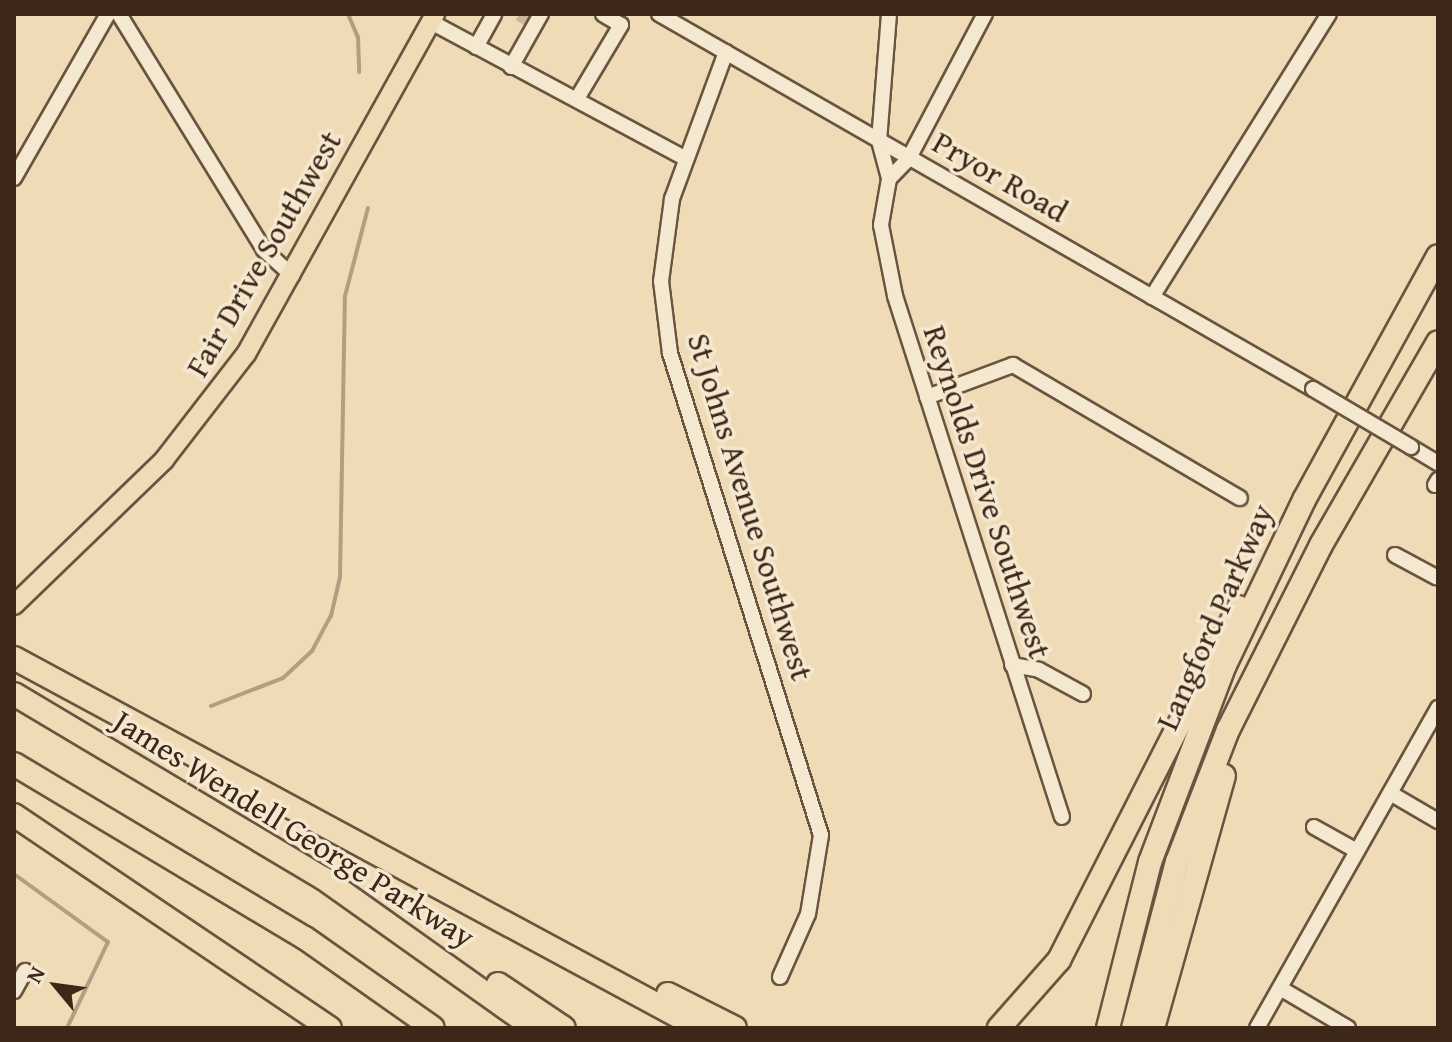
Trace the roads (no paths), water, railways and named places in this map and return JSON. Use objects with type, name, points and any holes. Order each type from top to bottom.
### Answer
[{"type":"highway","name":"Langford Parkway","points":[[1108,1028],[1169,802],[1304,500],[1438,256]]},
{"type":"highway","name":"Langford Parkway","points":[[1133,1028],[1177,862],[1258,664],[1400,401],[1438,342]]},
{"type":"highway","points":[[999,1028],[1059,960],[1208,657],[1304,500]]},
{"type":"highway","points":[[14,658],[478,905],[700,1028]]},
{"type":"highway","points":[[1153,1028],[1176,925],[1258,664]]},
{"type":"highway","name":"James Wendell George Parkway","points":[[14,694],[323,878],[534,1028]]},
{"type":"highway","points":[[14,764],[305,938],[433,1028]]},
{"type":"highway","points":[[14,815],[330,1028]]},
{"type":"highway","points":[[323,878],[564,1028]]},
{"type":"highway","points":[[478,905],[735,1028]]},
{"type":"highway","points":[[243,972],[311,1028]]},
{"type":"main road","name":"Fair Drive Southwest","points":[[14,605],[164,460],[246,354],[433,18]]},
{"type":"street","points":[[14,178],[108,14]]},
{"type":"street","points":[[119,14],[264,250],[292,275]]},
{"type":"street","points":[[476,47],[494,14]]},
{"type":"street","points":[[511,67],[541,14]]},
{"type":"street","points":[[578,97],[621,25],[603,14]]},
{"type":"street","name":"Pryor Road","points":[[659,14],[1438,463]]},
{"type":"street","points":[[889,14],[879,141],[889,179]]},
{"type":"street","points":[[889,179],[909,158],[985,14]]},
{"type":"street","points":[[1152,297],[1329,14]]},
{"type":"street","points":[[433,18],[511,67],[578,97],[685,158]]},
{"type":"street","name":"St Johns Avenue Southwest","points":[[726,52],[685,158],[663,240],[670,353],[821,835],[808,914],[780,977]]},
{"type":"street","name":"Reynolds Drive Southwest","points":[[889,179],[881,225],[927,397],[1062,817]]},
{"type":"street","points":[[927,397],[1013,365],[1240,498]]},
{"type":"street","points":[[1395,555],[1436,577]]},
{"type":"street","points":[[1012,665],[1039,670],[1083,694]]},
{"type":"street","points":[[1257,1028],[1438,708]]},
{"type":"street","points":[[1390,793],[1438,821]]},
{"type":"street","points":[[1314,827],[1357,851]]},
{"type":"street","points":[[14,991],[25,971]]},
{"type":"street","points":[[1280,988],[1348,1028]]},
{"type":"waterway","points":[[348,14],[358,37],[359,72]]},
{"type":"waterway","points":[[211,706],[283,678],[312,651],[331,616],[340,577],[345,296],[368,208]]},
{"type":"waterway","points":[[14,874],[108,942],[67,1028]]},
{"type":"tunnel","points":[[519,14],[536,24]]}]
